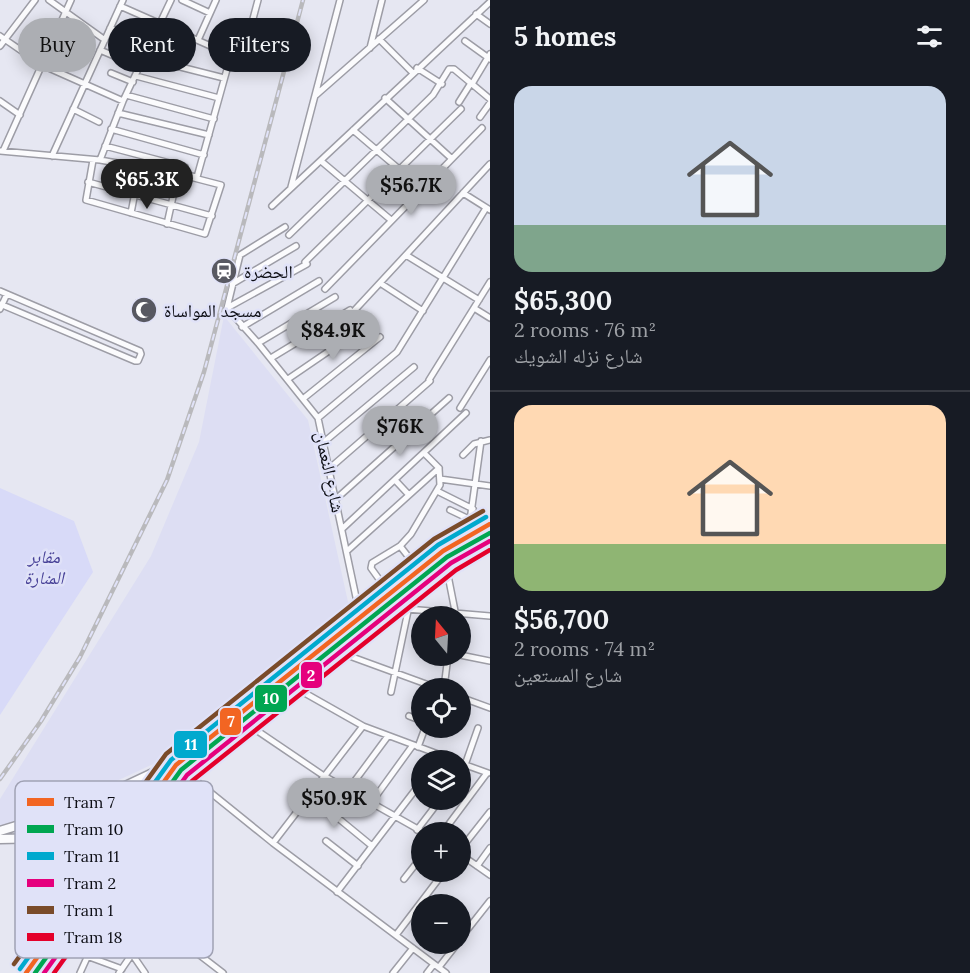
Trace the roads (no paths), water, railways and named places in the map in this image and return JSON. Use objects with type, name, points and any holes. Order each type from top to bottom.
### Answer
[{"type":"main road","points":[[159,781],[174,764],[418,569],[443,550],[490,522]]},
{"type":"main road","points":[[138,781],[174,764]]},
{"type":"main road","points":[[0,831],[15,827]]},
{"type":"main road","points":[[0,839],[15,839]]},
{"type":"street","points":[[0,46],[2,38],[35,0]]},
{"type":"street","points":[[49,0],[105,40]]},
{"type":"street","points":[[63,18],[71,0]]},
{"type":"street","points":[[115,18],[123,0]]},
{"type":"street","points":[[163,18],[171,0]]},
{"type":"street","points":[[182,0],[210,13]]},
{"type":"street","points":[[208,45],[198,40],[216,0]]},
{"type":"street","points":[[253,18],[258,0]]},
{"type":"street","points":[[291,189],[340,0]]},
{"type":"street","points":[[369,48],[382,0]]},
{"type":"street","points":[[315,96],[424,0]]},
{"type":"street","points":[[272,206],[414,70],[490,2]]},
{"type":"street","points":[[120,6],[147,18]]},
{"type":"street","points":[[476,14],[490,24]]},
{"type":"street","points":[[52,156],[108,33]]},
{"type":"street","points":[[2,38],[18,49]]},
{"type":"street","points":[[379,39],[414,70],[442,84]]},
{"type":"street","points":[[459,102],[489,57],[465,41]]},
{"type":"street","points":[[100,50],[108,53]]},
{"type":"street","points":[[289,235],[347,182],[409,120],[442,84],[449,69],[454,69],[472,83],[490,101],[480,117]]},
{"type":"street","points":[[196,71],[224,78]]},
{"type":"street","points":[[39,72],[2,151],[100,160],[140,166],[197,176],[221,185],[205,234],[87,201],[85,197],[93,160]]},
{"type":"street","points":[[57,72],[84,85],[125,98],[214,119]]},
{"type":"street","points":[[100,160],[118,112],[138,72]]},
{"type":"street","points":[[197,176],[226,72]]},
{"type":"street","points":[[111,73],[133,82]]},
{"type":"street","points":[[136,76],[219,98]]},
{"type":"street","points":[[385,98],[451,158]]},
{"type":"street","points":[[0,101],[20,115]]},
{"type":"street","points":[[73,109],[99,122]]},
{"type":"street","points":[[227,308],[306,263],[461,109]]},
{"type":"street","points":[[118,112],[209,135]]},
{"type":"street","points":[[326,289],[482,128]]},
{"type":"street","points":[[111,129],[204,155]]},
{"type":"street","points":[[353,130],[400,170]]},
{"type":"street","points":[[0,138],[7,143]]},
{"type":"street","points":[[105,146],[185,167]]},
{"type":"street","points":[[321,161],[391,220]]},
{"type":"street","points":[[271,358],[352,311],[381,283],[490,164]]},
{"type":"street","points":[[131,213],[140,166]]},
{"type":"street","points":[[167,224],[178,174]]},
{"type":"street","points":[[88,182],[212,216]]},
{"type":"street","points":[[318,418],[397,352],[488,209],[463,193]]},
{"type":"street","points":[[227,308],[240,254],[285,227]]},
{"type":"street","points":[[232,284],[296,246]]},
{"type":"street","points":[[406,255],[479,300]]},
{"type":"street","points":[[242,327],[319,281]]},
{"type":"street","points":[[330,468],[429,381],[490,282]]},
{"type":"street","points":[[381,283],[423,311]]},
{"type":"street","points":[[0,291],[7,294],[140,351],[138,361],[1,306],[7,294]]},
{"type":"street","points":[[484,292],[490,296]]},
{"type":"street","points":[[258,343],[335,297]]},
{"type":"street","name":"شارع النعمان","points":[[227,308],[271,358],[318,418],[360,616]]},
{"type":"street","points":[[474,308],[490,318]]},
{"type":"street","points":[[288,379],[367,325]]},
{"type":"street","points":[[304,398],[381,337]]},
{"type":"street","points":[[460,408],[490,360]]},
{"type":"street","points":[[324,442],[414,367]]},
{"type":"street","points":[[336,499],[448,398]]},
{"type":"street","points":[[342,529],[466,413]]},
{"type":"street","points":[[463,455],[481,441],[490,440]]},
{"type":"street","points":[[468,535],[481,441]]},
{"type":"street","points":[[389,593],[374,572],[372,563],[400,546],[411,534],[436,491],[440,479],[438,468],[424,453]]},
{"type":"street","points":[[347,551],[438,468]]},
{"type":"street","points":[[440,479],[490,486]]},
{"type":"street","points":[[395,480],[409,495]]},
{"type":"street","points":[[436,491],[473,509]]},
{"type":"street","points":[[450,510],[471,520]]},
{"type":"street","points":[[400,546],[418,569]]},
{"type":"street","points":[[443,550],[454,606]]},
{"type":"street","points":[[372,606],[411,611]]},
{"type":"street","points":[[391,692],[408,611]]},
{"type":"street","points":[[471,615],[490,616]]},
{"type":"street","points":[[322,646],[411,679]]},
{"type":"street","points":[[471,657],[490,661]]},
{"type":"street","points":[[280,679],[363,726],[424,750]]},
{"type":"street","points":[[471,701],[490,708]]},
{"type":"street","points":[[234,715],[324,776],[411,826]]},
{"type":"street","points":[[273,843],[363,726]]},
{"type":"street","points":[[469,750],[478,728]]},
{"type":"street","points":[[348,790],[388,736]]},
{"type":"street","points":[[371,803],[420,738]]},
{"type":"street","points":[[174,764],[195,781]]},
{"type":"street","points":[[451,822],[488,773],[471,767]]},
{"type":"street","points":[[213,795],[411,946]]},
{"type":"street","points":[[310,795],[372,846]]},
{"type":"street","points":[[337,892],[411,795]]},
{"type":"street","points":[[471,837],[490,812]]},
{"type":"street","points":[[326,841],[358,866]]},
{"type":"street","points":[[477,866],[490,848]]},
{"type":"street","points":[[471,861],[490,875]]},
{"type":"street","points":[[405,879],[411,871]]},
{"type":"street","points":[[396,935],[436,882]]},
{"type":"street","points":[[471,925],[490,901]]},
{"type":"street","points":[[393,973],[411,950]]},
{"type":"street","points":[[421,954],[446,973]]},
{"type":"street","points":[[427,973],[447,954]]},
{"type":"street","points":[[24,973],[34,958]]},
{"type":"street","points":[[80,973],[87,958]]},
{"type":"street","points":[[89,958],[120,971],[129,958]]},
{"type":"street","points":[[134,958],[143,972]]},
{"type":"street","points":[[203,958],[223,973]]},
{"type":"street","points":[[30,964],[51,973]]},
{"type":"tram line","name":"1","points":[[146,781],[166,754],[434,539],[483,511]]},
{"type":"tram line","name":"11","points":[[156,781],[171,760],[438,545],[486,517]]},
{"type":"tram line","points":[[156,781],[170,765],[417,567],[442,548],[490,521]]},
{"type":"tram line","name":"7","points":[[164,781],[176,765],[443,551],[490,524]]},
{"type":"tram line","name":"10","points":[[173,781],[181,770],[447,557],[490,533]]},
{"type":"tram line","name":"2","points":[[183,781],[187,775],[451,563],[490,541]]},
{"type":"tram line","name":"18","points":[[192,781],[456,570],[490,550]]},
{"type":"tram line","name":"1","points":[[14,964],[18,958]]},
{"type":"tram line","name":"11","points":[[20,969],[28,958]]},
{"type":"tram line","points":[[21,973],[32,958]]},
{"type":"tram line","name":"7","points":[[26,973],[37,958]]},
{"type":"tram line","name":"10","points":[[35,973],[46,958]]},
{"type":"tram line","name":"2","points":[[44,973],[55,958]]},
{"type":"tram line","name":"18","points":[[54,973],[65,958]]},
{"type":"railway","points":[[0,779],[41,721],[80,657],[167,480],[204,372],[303,0]]},
{"type":"place","name":"الحضرة","points":[[224,271]]},
{"type":"place","name":"مسجد المواساة","points":[[144,310]]},
{"type":"park label","name":"مقابر المنارة","points":[[44,566]]}]
